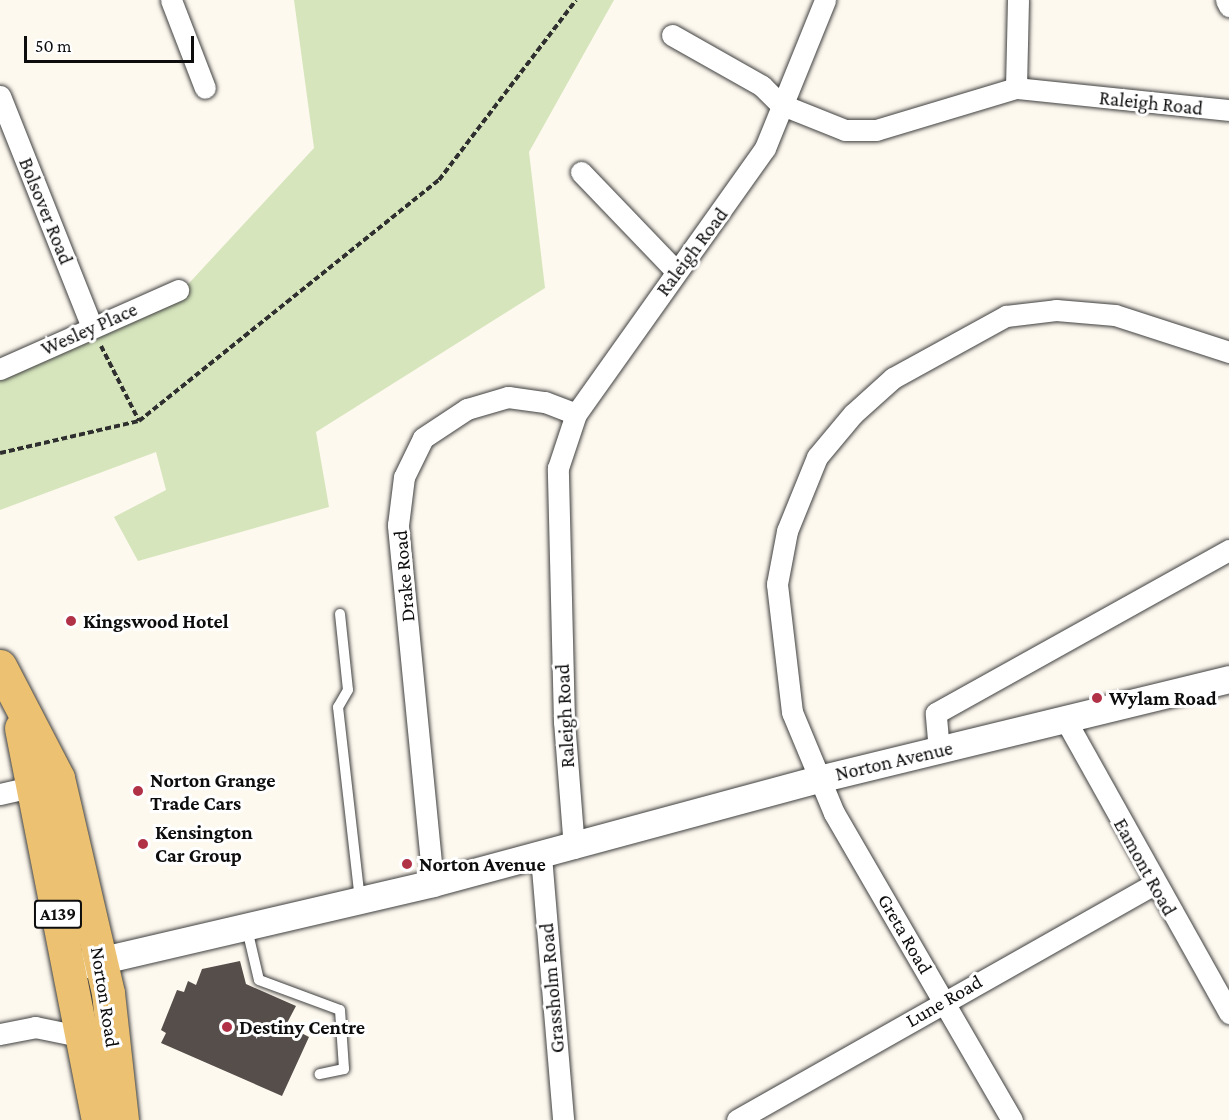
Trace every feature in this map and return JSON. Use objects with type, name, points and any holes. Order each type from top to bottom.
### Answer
[{"type":"main road","name":"Norton Road","points":[[0,666],[18,708],[30,787],[70,967],[98,1120]]},
{"type":"main road","name":"Norton Road","points":[[30,787],[101,960],[122,1120]]},
{"type":"street","points":[[171,0],[205,87]]},
{"type":"street","points":[[672,36],[762,86],[780,104],[825,0]]},
{"type":"street","points":[[1016,88],[1018,0]]},
{"type":"street","points":[[1226,0],[1229,6]]},
{"type":"street","name":"Raleigh Road","points":[[574,848],[564,722],[558,468],[576,414],[676,271],[737,194],[765,148],[780,104],[844,130],[876,130],[1016,88],[1229,110]]},
{"type":"street","name":"Bolsover Road","points":[[0,96],[92,327]]},
{"type":"street","points":[[581,172],[676,271]]},
{"type":"street","name":"Wesley Place","points":[[0,369],[178,290]]},
{"type":"street","name":"Greta Road","points":[[1012,1120],[819,778],[792,712],[777,584],[786,531],[817,457],[853,414],[892,378],[1006,316],[1056,310],[1115,315],[1229,352]]},
{"type":"street","name":"Drake Road","points":[[433,883],[398,525],[404,477],[423,438],[467,409],[508,397],[546,402],[576,414]]},
{"type":"street","points":[[939,751],[936,713],[1229,550]]},
{"type":"street","name":"Norton Avenue","points":[[70,967],[247,929],[542,856],[819,778],[939,751],[1229,679]]},
{"type":"street","name":"Eamont Road","points":[[1065,719],[1153,885],[1229,1014]]},
{"type":"street","name":"Grassholm Road","points":[[542,856],[562,1120]]},
{"type":"street","name":"Lune Road","points":[[737,1120],[1153,885]]},
{"type":"street","points":[[0,1034],[35,1026],[84,1037]]},
{"type":"lane","points":[[340,614],[348,690],[338,707],[360,901]]},
{"type":"lane","points":[[247,929],[259,980],[340,1010],[344,1069],[320,1074]]},
{"type":"path","points":[[0,453],[139,421],[439,180],[576,0]]},
{"type":"path","points":[[92,327],[139,421]]},
{"type":"green space","points":[[294,0],[614,0],[529,152],[545,288],[316,432],[329,507],[138,561],[114,517],[166,490],[156,452],[0,510],[0,374],[179,294],[314,148]]},
{"type":"building","name":"Destiny Centre","points":[[240,961],[246,984],[296,1006],[286,1025],[309,1037],[282,1096],[161,1043],[166,1033],[161,1030],[177,990],[184,992],[188,981],[196,985],[202,969]]},
{"type":"place","name":"Kingswood Hotel","points":[[71,621]]},
{"type":"place","name":"Wylam Road","points":[[1097,698]]},
{"type":"place","name":"Norton Grange Trade Cars","points":[[138,791]]},
{"type":"place","name":"Kensington Car Group","points":[[143,844]]},
{"type":"place","name":"Norton Avenue","points":[[407,864]]},
{"type":"place","name":"Destiny Centre","points":[[227,1027]]}]
